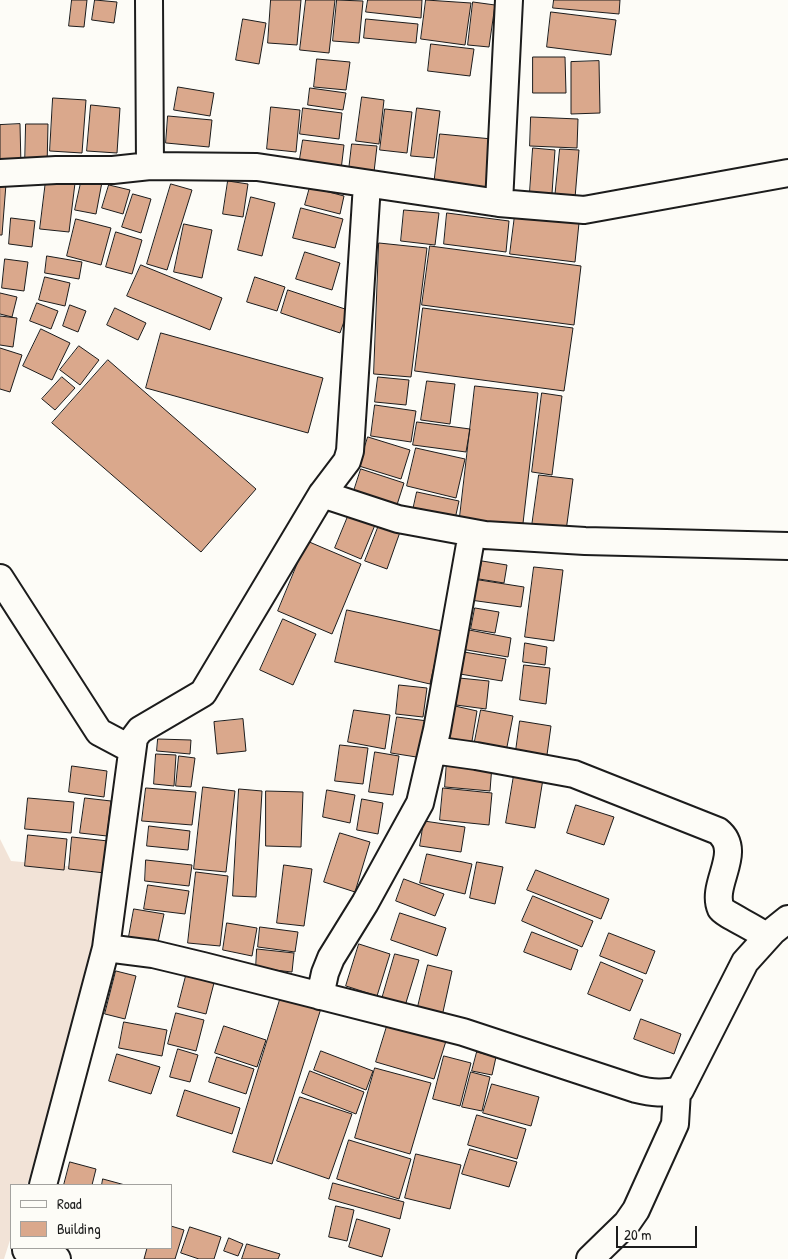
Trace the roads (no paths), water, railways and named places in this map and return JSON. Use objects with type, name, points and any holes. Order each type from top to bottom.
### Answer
[{"type":"street","points":[[148,0],[150,166]]},
{"type":"street","points":[[499,204],[509,0]]},
{"type":"street","points":[[0,173],[56,170],[113,170],[150,166],[257,167],[499,204],[584,210],[788,173]]},
{"type":"street","points":[[43,1184],[106,948],[131,749],[134,738],[140,730],[203,693],[322,494],[347,461],[350,451],[367,184]]},
{"type":"street","points":[[322,494],[398,518],[472,533],[585,541],[788,546]]},
{"type":"street","points":[[320,996],[331,958],[365,903],[420,803],[434,750],[472,533]]},
{"type":"street","points":[[0,578],[99,732],[131,749]]},
{"type":"street","points":[[434,750],[574,774],[718,831],[726,839],[728,848],[719,898],[721,908],[726,914],[755,927],[767,937]]},
{"type":"street","points":[[106,948],[153,954],[463,1032],[652,1093],[680,1090],[745,962],[767,937],[788,919]]},
{"type":"street","points":[[590,1259],[627,1223],[636,1210],[675,1124],[678,1115],[677,1091]]},
{"type":"street","points":[[25,1252],[57,1259]]}]
